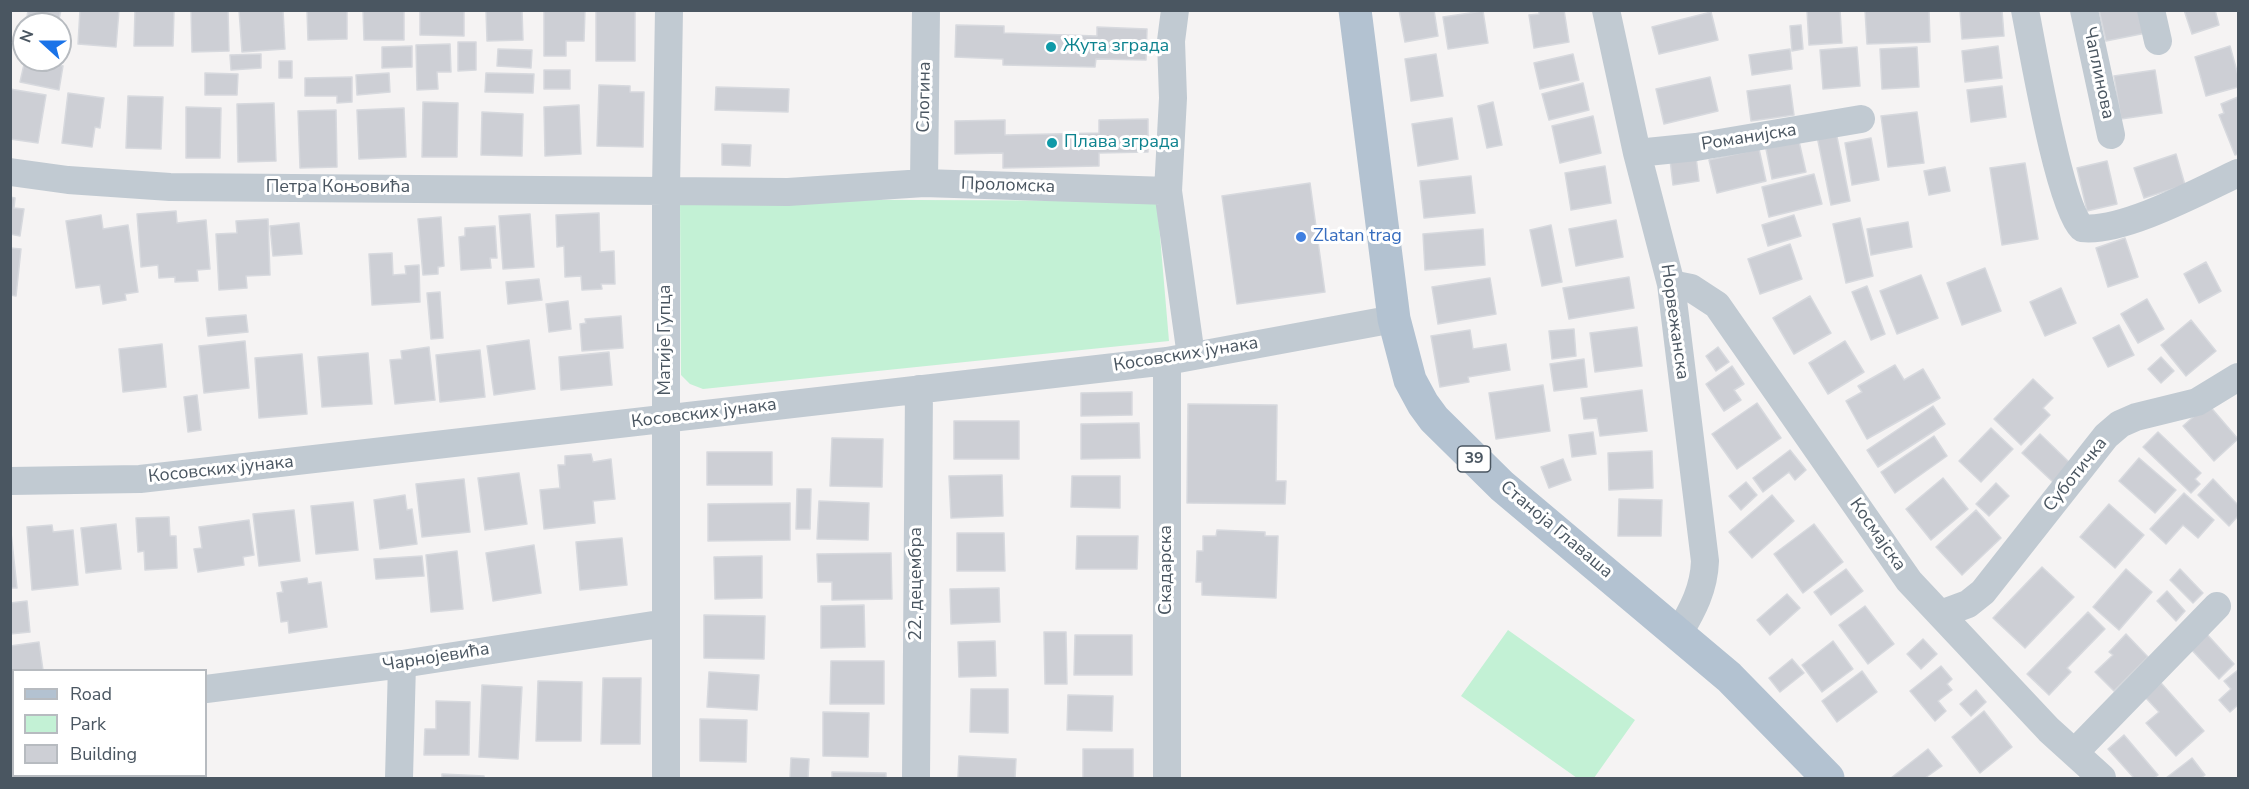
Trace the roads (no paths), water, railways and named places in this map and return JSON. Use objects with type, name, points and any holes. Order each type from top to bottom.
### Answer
[{"type":"main road","name":"Станоја Главаша","points":[[1355,10],[1394,319],[1410,380],[1434,419],[1502,486],[1729,677],[1828,778]]},
{"type":"street","name":"Матије Гупца","points":[[666,778],[666,189],[669,10]]},
{"type":"street","name":"Слогина","points":[[924,183],[926,10]]},
{"type":"street","points":[[1168,191],[1173,98],[1171,41],[1175,10]]},
{"type":"street","name":"Норвежанска","points":[[1606,10],[1637,153],[1671,284],[1705,561],[1704,579],[1697,602],[1679,633]]},
{"type":"street","points":[[2025,10],[2059,172],[2075,222],[2082,228],[2108,228],[2195,194],[2238,173]]},
{"type":"street","name":"Чаплинова","points":[[2084,10],[2111,135]]},
{"type":"street","points":[[2151,10],[2158,41]]},
{"type":"street","name":"Романијска","points":[[1637,153],[1696,147],[1861,119]]},
{"type":"street","name":"Петра Коњовића","points":[[10,172],[68,180],[170,187],[666,189]]},
{"type":"street","name":"Проломска","points":[[666,189],[788,192],[924,183],[1168,191]]},
{"type":"street","name":"Скадарска","points":[[1167,778],[1179,358],[1168,191]]},
{"type":"street","name":"Космајска","points":[[1671,284],[1691,288],[1717,305],[1909,581],[2049,730],[2102,778]]},
{"type":"street","name":"Косовских јунака","points":[[10,481],[140,478],[919,389],[1179,358],[1394,319]]},
{"type":"street","name":"Суботичка","points":[[1941,614],[1968,604],[1983,592],[2106,436],[2120,424],[2198,402],[2238,377]]},
{"type":"street","name":"22. децембра","points":[[916,778],[919,389]]},
{"type":"street","points":[[2075,752],[2217,606]]},
{"type":"street","name":"Чарнојевића","points":[[207,689],[402,664],[666,622]]},
{"type":"street","points":[[399,778],[402,664]]},
{"type":"place","name":"Жута зграда","points":[[1051,47]]},
{"type":"place","name":"Плава зграда","points":[[1052,143]]},
{"type":"place","name":"Zlatan trag","points":[[1301,237]]}]
